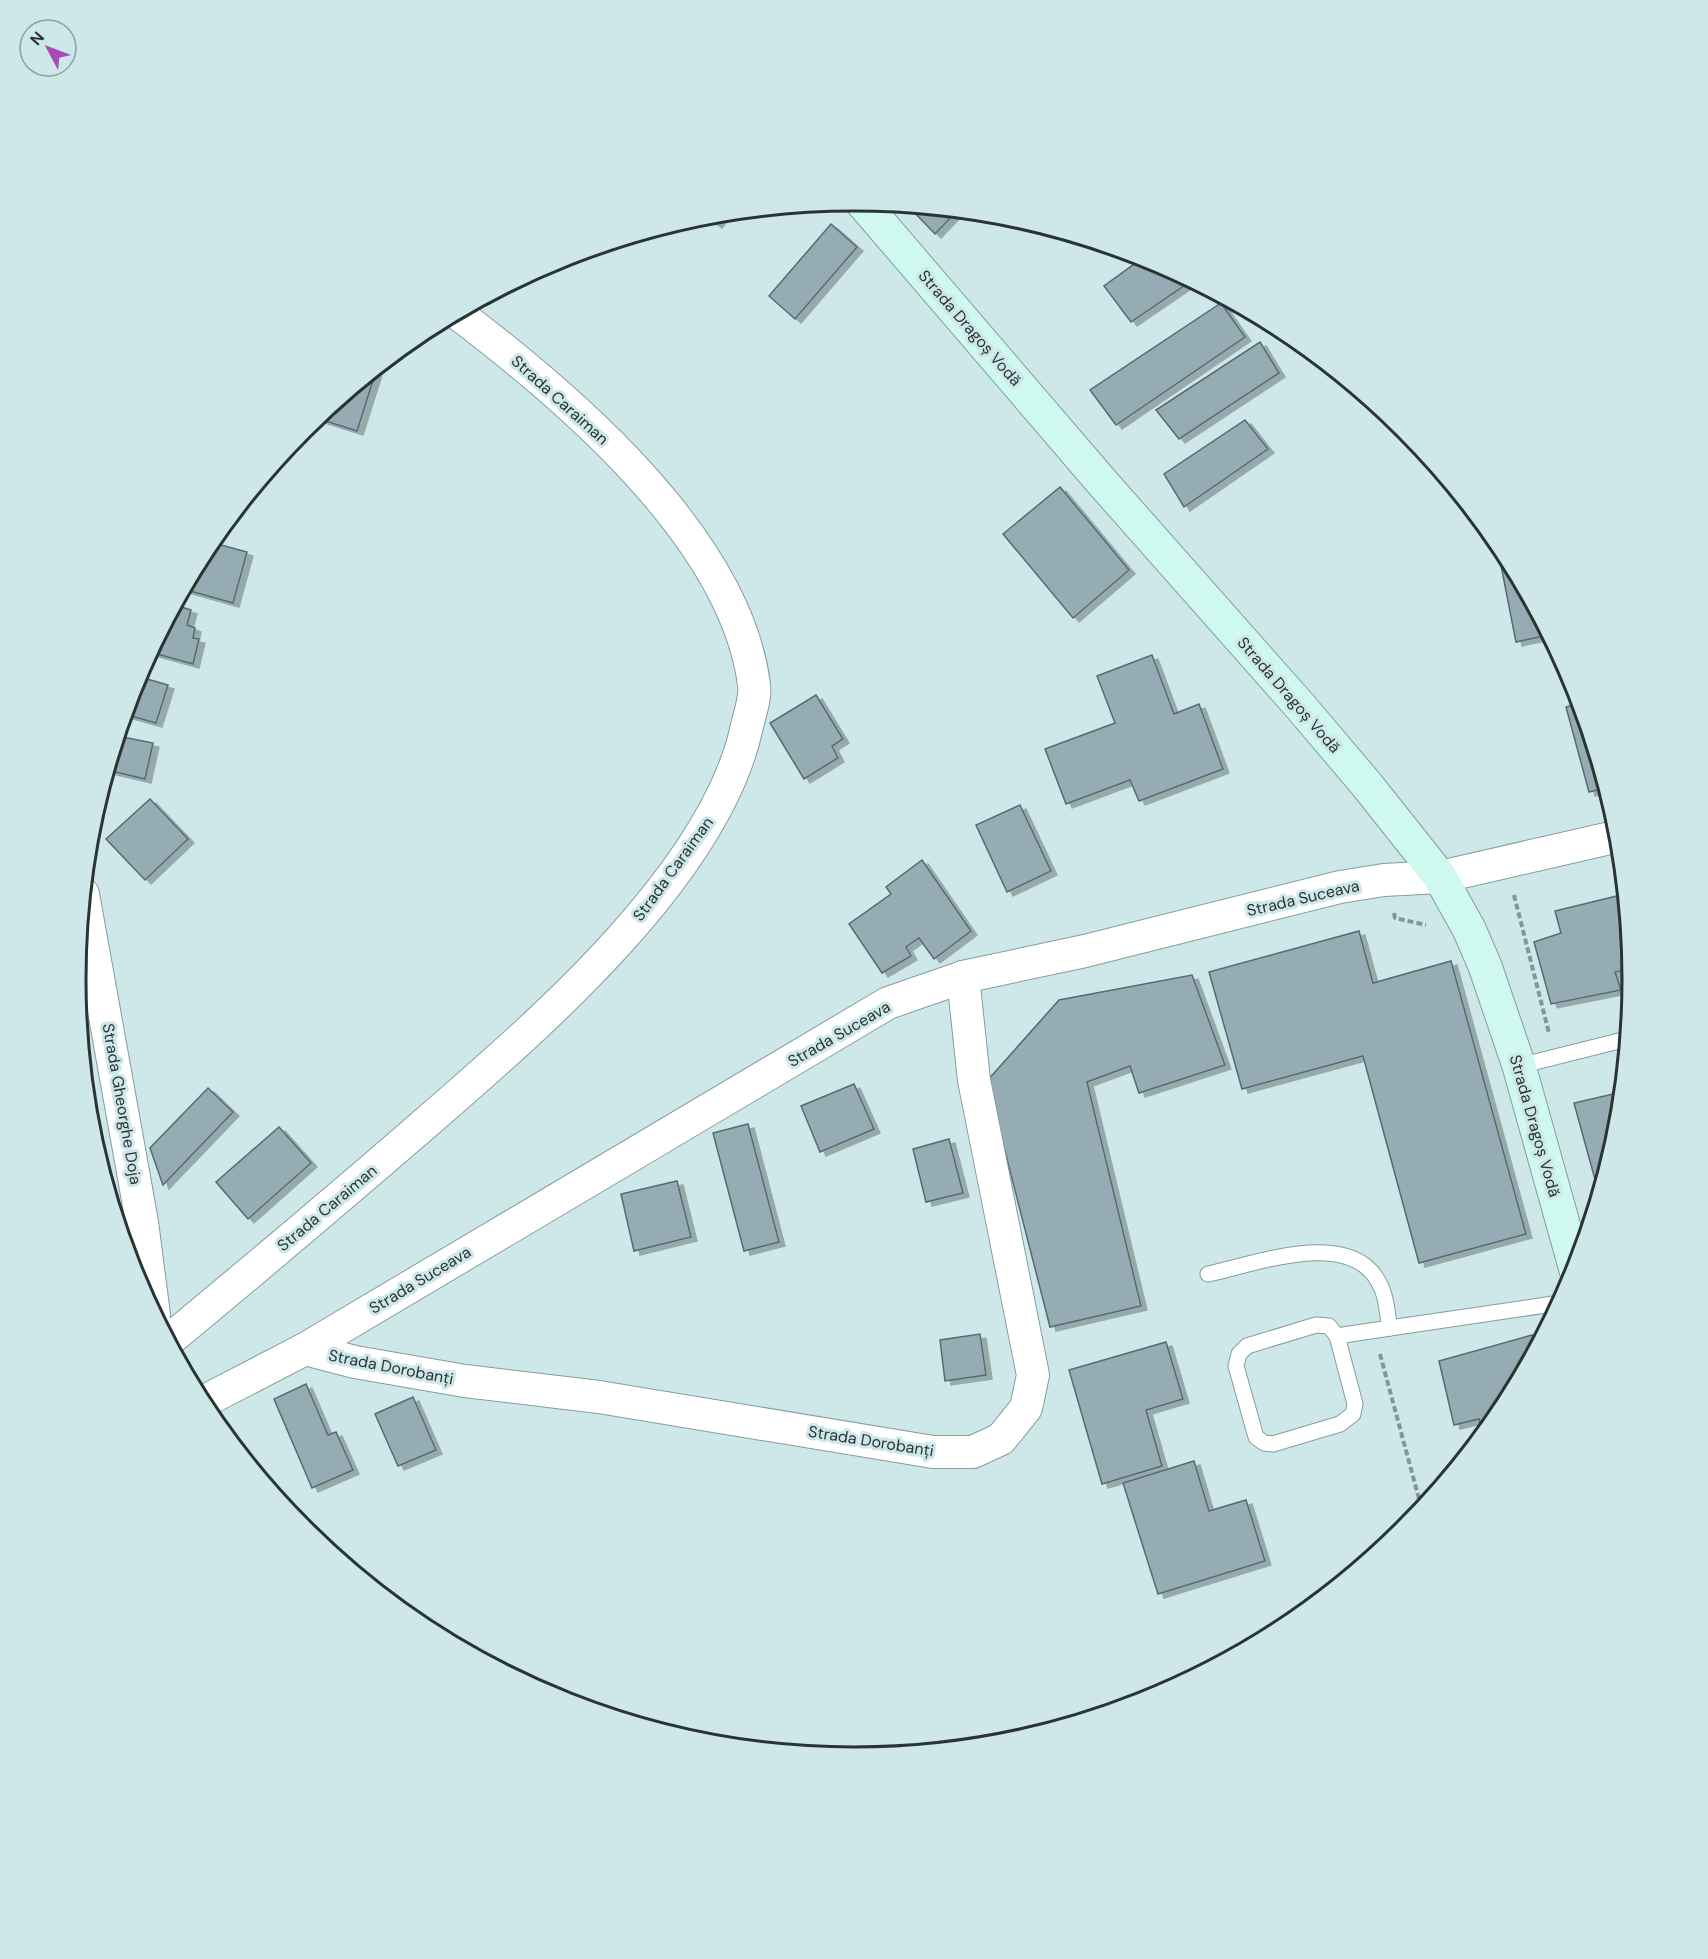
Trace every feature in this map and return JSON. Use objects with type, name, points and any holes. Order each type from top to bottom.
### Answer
[{"type":"main road","name":"Strada Dragoș Vodă","points":[[870,212],[1108,489],[1300,706],[1367,785],[1440,878],[1469,929],[1485,966],[1519,1066],[1572,1254]]},
{"type":"street","name":"Strada Caraiman","points":[[174,1336],[405,1142],[555,1006],[616,944],[665,885],[715,812],[741,755],[755,689],[743,635],[716,578],[663,499],[616,450],[541,381],[463,318]]},
{"type":"street","name":"Strada Suceava","points":[[210,1398],[305,1349],[888,1003],[963,977],[1085,951],[1341,887],[1384,880],[1440,878],[1609,838]]},
{"type":"street","name":"Strada Gheorghe Doja","points":[[88,921],[138,1200],[150,1287]]},
{"type":"street","name":"Strada Dorobanți","points":[[305,1349],[355,1362],[465,1381],[599,1397],[933,1452],[973,1452],[1001,1439],[1026,1408],[1033,1375],[974,1080],[963,977]]},
{"type":"lane","points":[[1519,1066],[1620,1041]]},
{"type":"lane","points":[[1208,1274],[1308,1252],[1341,1253],[1364,1263],[1381,1286],[1390,1328]]},
{"type":"lane","points":[[1337,1336],[1550,1305]]},
{"type":"lane","points":[[1316,1325],[1329,1326],[1337,1336],[1355,1404],[1353,1414],[1340,1424],[1274,1444],[1264,1443],[1256,1437],[1236,1366],[1239,1354],[1247,1347],[1316,1325]]},
{"type":"path","points":[[1384,880],[1395,918],[1430,926]]},
{"type":"path","points":[[1373,1330],[1419,1500]]},
{"type":"building","points":[[916,214],[951,218],[935,234]]},
{"type":"building","points":[[831,224],[857,247],[795,319],[769,296]]},
{"type":"building","points":[[1134,264],[1184,286],[1131,322],[1104,286]]},
{"type":"building","points":[[1220,304],[1245,337],[1116,425],[1090,390]]},
{"type":"building","points":[[1260,342],[1279,373],[1179,439],[1156,410]]},
{"type":"building","points":[[373,381],[357,431],[327,421]]},
{"type":"building","points":[[1245,420],[1268,449],[1184,507],[1164,474]]},
{"type":"building","points":[[1060,487],[1129,570],[1073,618],[1003,534]]},
{"type":"building","points":[[221,545],[247,552],[233,603],[191,591]]},
{"type":"building","points":[[1501,565],[1520,595],[1541,637],[1516,642]]},
{"type":"building","points":[[182,607],[191,610],[187,625],[195,628],[193,638],[199,639],[193,664],[158,654]]},
{"type":"building","points":[[1152,655],[1174,714],[1199,704],[1223,769],[1139,801],[1130,780],[1066,804],[1045,749],[1115,723],[1097,676]]},
{"type":"building","points":[[147,679],[168,685],[156,723],[132,716]]},
{"type":"building","points":[[816,695],[843,739],[832,746],[838,758],[804,779],[770,723]]},
{"type":"building","points":[[1572,705],[1582,732],[1598,790],[1589,792],[1566,707]]},
{"type":"building","points":[[124,737],[153,743],[145,779],[115,772]]},
{"type":"building","points":[[150,799],[188,839],[145,880],[106,839]]},
{"type":"building","points":[[1020,805],[1051,871],[1007,892],[976,825]]},
{"type":"building","points":[[922,860],[971,931],[934,959],[919,938],[906,947],[911,956],[882,973],[849,924],[891,894],[886,887]]},
{"type":"building","points":[[1618,896],[1622,971],[1615,972],[1621,990],[1551,1004],[1534,942],[1561,933],[1555,911]]},
{"type":"building","points":[[1359,931],[1373,983],[1451,961],[1526,1234],[1419,1263],[1363,1056],[1242,1089],[1209,972]]},
{"type":"building","points":[[1192,975],[1225,1065],[1139,1093],[1130,1066],[1087,1082],[1141,1306],[1050,1327],[987,1081],[1059,1000]]},
{"type":"building","points":[[854,1084],[874,1129],[820,1152],[801,1106]]},
{"type":"building","points":[[208,1088],[233,1112],[163,1185],[150,1148]]},
{"type":"building","points":[[1614,1094],[1595,1180],[1574,1103]]},
{"type":"building","points":[[748,1124],[779,1242],[744,1251],[713,1133]]},
{"type":"building","points":[[279,1127],[311,1163],[248,1219],[216,1182]]},
{"type":"building","points":[[949,1139],[963,1193],[926,1202],[913,1149]]},
{"type":"building","points":[[677,1181],[691,1237],[634,1251],[621,1194]]},
{"type":"building","points":[[980,1334],[986,1375],[945,1381],[940,1340]]},
{"type":"building","points":[[1532,1335],[1533,1339],[1520,1364],[1480,1424],[1479,1419],[1454,1425],[1439,1361]]},
{"type":"building","points":[[1166,1342],[1183,1399],[1146,1410],[1162,1466],[1102,1484],[1069,1370]]},
{"type":"building","points":[[306,1384],[328,1435],[336,1432],[353,1470],[312,1488],[274,1399]]},
{"type":"building","points":[[413,1397],[436,1450],[398,1466],[375,1414]]},
{"type":"building","points":[[1194,1461],[1209,1511],[1246,1500],[1265,1561],[1158,1594],[1123,1483]]}]
